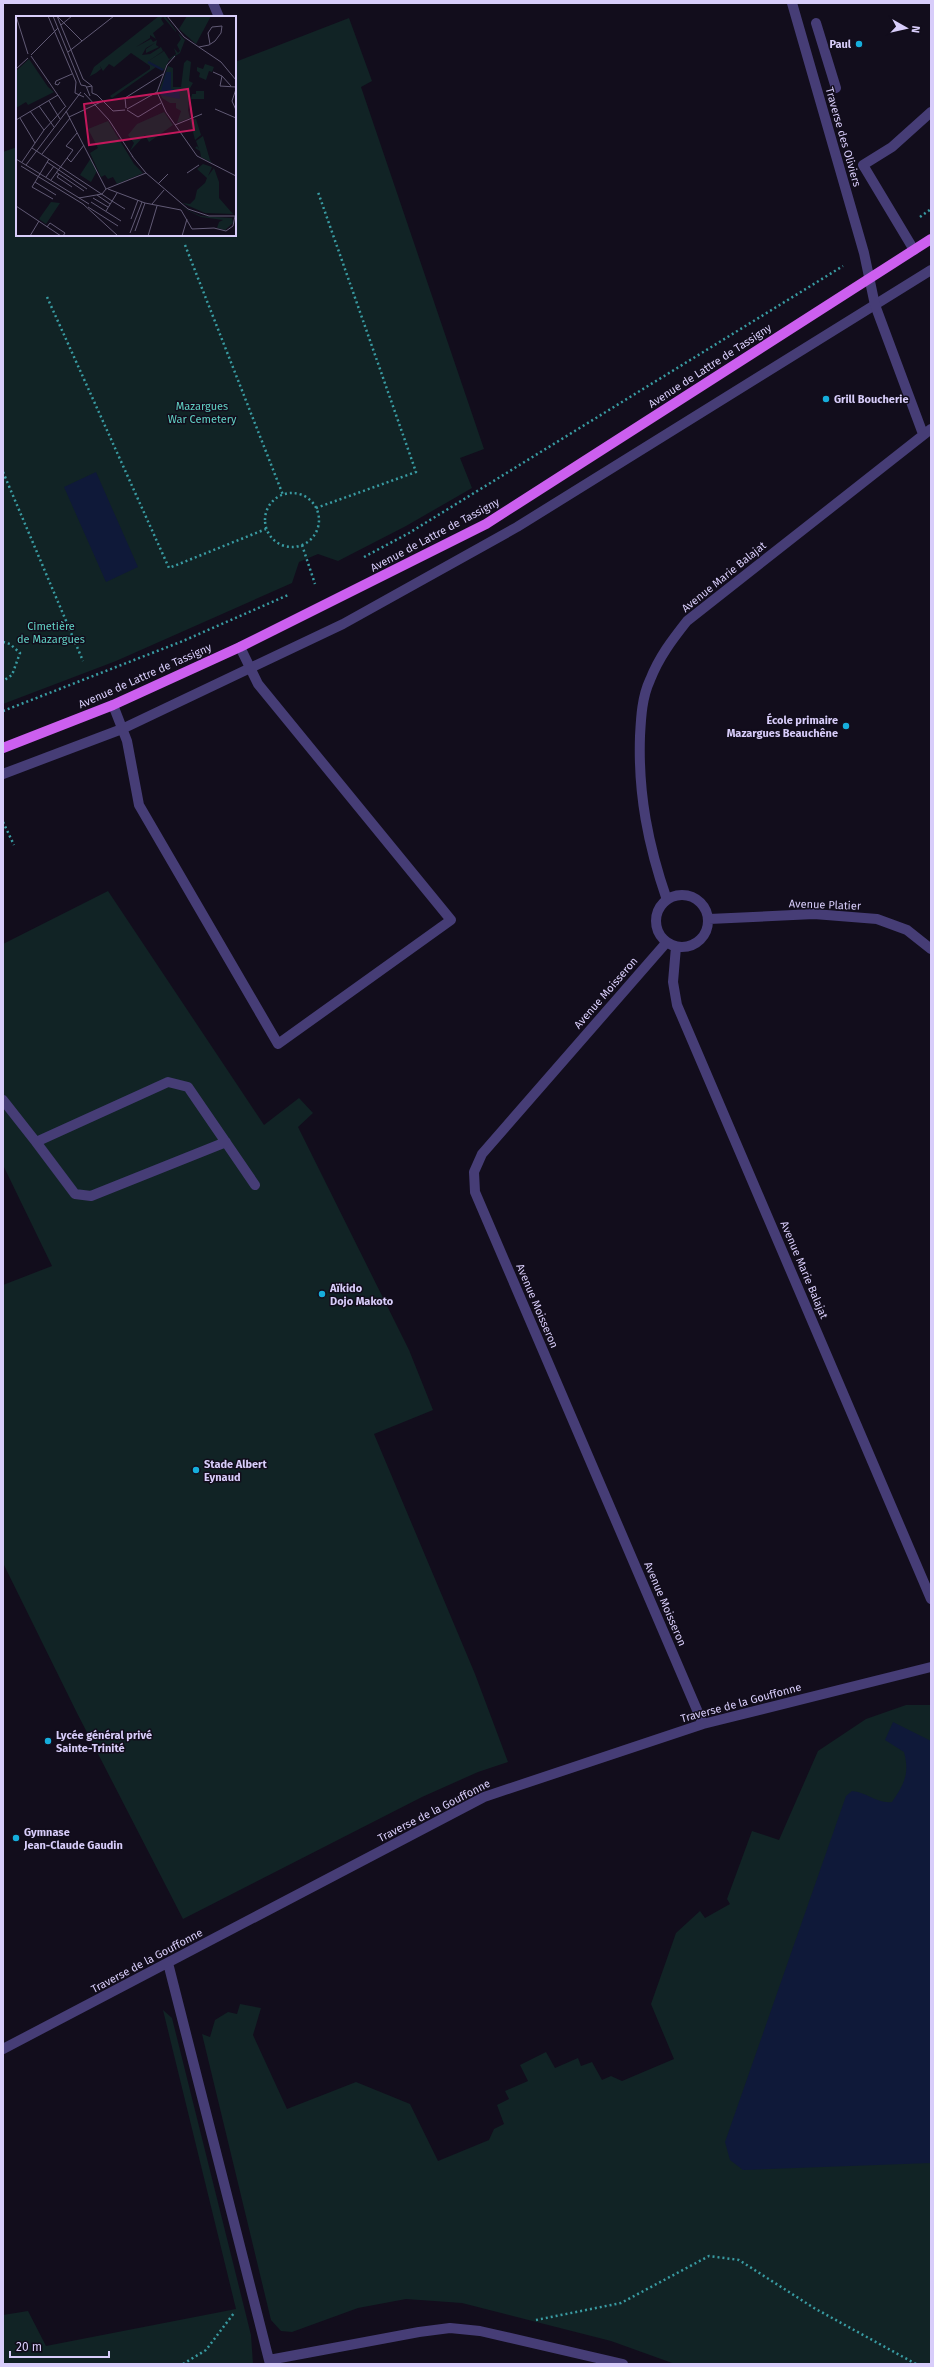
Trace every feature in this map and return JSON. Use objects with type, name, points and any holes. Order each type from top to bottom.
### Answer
[{"type":"main road","name":"Avenue de Lattre de Tassigny","points":[[3,748],[113,705],[240,647],[486,524],[931,239]]},
{"type":"street","points":[[213,3],[219,16]]},
{"type":"street","name":"Traverse des Oliviers","points":[[792,3],[870,278],[876,305],[927,431]]},
{"type":"street","points":[[816,23],[836,88]]},
{"type":"street","points":[[914,250],[862,165],[892,147],[931,112]]},
{"type":"street","points":[[3,774],[122,729],[343,624],[517,528],[931,270]]},
{"type":"street","name":"Avenue Marie Balajat","points":[[667,900],[655,866],[640,794],[639,771],[641,712],[649,681],[664,650],[687,621],[927,431]]},
{"type":"street","points":[[113,705],[127,741],[139,805],[278,1044],[451,920],[258,684],[240,647]]},
{"type":"street","points":[[677,895],[688,895],[698,900],[706,909],[709,919],[703,938],[686,948],[676,947],[666,943],[659,935],[656,926],[660,907],[667,900],[677,895]]},
{"type":"street","name":"Avenue Platier","points":[[709,919],[814,914],[877,918],[907,930],[931,949]]},
{"type":"street","name":"Avenue Moisseron","points":[[666,943],[482,1154],[474,1172],[478,1199],[703,1724]]},
{"type":"street","name":"Avenue Marie Balajat","points":[[676,947],[673,982],[677,1005],[931,1598]]},
{"type":"street","points":[[36,1142],[168,1082],[188,1087],[256,1185]]},
{"type":"street","points":[[3,1100],[75,1194],[91,1196],[226,1142]]},
{"type":"street","name":"Traverse de la Gouffonne","points":[[3,2050],[484,1797],[703,1724],[931,1667]]},
{"type":"street","points":[[168,1963],[269,2362],[419,2332],[450,2328],[480,2330],[623,2364]]},
{"type":"path","points":[[316,508],[416,472],[318,192]]},
{"type":"path","points":[[913,221],[931,210]]},
{"type":"path","points":[[185,245],[283,495]]},
{"type":"path","points":[[362,558],[409,533],[846,264]]},
{"type":"path","points":[[47,297],[169,568],[266,530]]},
{"type":"path","points":[[3,472],[4,478],[83,661]]},
{"type":"path","points":[[296,494],[304,496],[316,508],[318,517],[315,534],[302,545],[284,546],[276,542],[266,530],[267,510],[272,502],[283,495],[296,494]]},
{"type":"path","points":[[302,545],[315,584]]},
{"type":"path","points":[[308,587],[322,580]]},
{"type":"path","points":[[3,711],[183,641],[294,593]]},
{"type":"path","points":[[3,642],[10,644],[20,653],[12,675],[3,681]]},
{"type":"path","points":[[3,822],[14,845]]},
{"type":"path","points":[[535,2320],[621,2303],[710,2256],[739,2260],[820,2311],[916,2364]]},
{"type":"path","points":[[183,2364],[206,2350],[251,2291]]},
{"type":"green space","name":"Mazargues War Cemetery","points":[[349,18],[372,81],[361,87],[484,449],[460,458],[472,488],[406,526],[338,561],[318,554],[299,562],[292,583],[116,661],[3,704],[3,152],[16,147],[16,236],[236,236],[236,62]]},
{"type":"green space","name":"Stade Albert Eynaud","points":[[108,891],[264,1125],[299,1098],[313,1113],[298,1127],[409,1350],[433,1410],[374,1434],[475,1674],[508,1762],[478,1772],[422,1797],[183,1919],[77,1713],[3,1563],[3,1285],[52,1266],[3,1165],[3,944]]},
{"type":"green space","points":[[906,1705],[931,1705],[931,2364],[675,2364],[611,2341],[462,2303],[406,2299],[358,2308],[292,2332],[281,2331],[271,2320],[202,2034],[210,2037],[215,2020],[228,2012],[237,2014],[240,2004],[261,2008],[253,2035],[287,2109],[356,2082],[410,2104],[438,2161],[489,2140],[494,2129],[504,2124],[497,2105],[509,2099],[505,2091],[528,2081],[520,2065],[546,2052],[555,2068],[578,2058],[581,2066],[592,2062],[602,2080],[611,2076],[622,2081],[674,2059],[651,2004],[676,1933],[700,1911],[705,1918],[730,1904],[727,1899],[752,1831],[779,1840],[818,1751],[866,1719]]},
{"type":"green space","points":[[163,2010],[172,2018],[251,2335],[253,2364],[3,2364],[3,2315],[28,2311],[46,2346],[236,2309]]},
{"type":"water","points":[[96,472],[138,567],[106,582],[64,487]]},
{"type":"water","points":[[893,1722],[931,1741],[931,2163],[743,2170],[730,2160],[725,2142],[846,1796],[852,1791],[862,1793],[877,1800],[892,1802],[903,1784],[906,1773],[906,1760],[904,1752],[885,1740]]},
{"type":"place","name":"Paul","points":[[859,44]]},
{"type":"place","name":"Grill Boucherie","points":[[826,399]]},
{"type":"place","name":"École primaire Mazargues Beauchêne","points":[[846,726]]},
{"type":"place","name":"Aïkido Dojo Makoto","points":[[322,1294]]},
{"type":"place","name":"Stade Albert Eynaud","points":[[196,1470]]},
{"type":"place","name":"Lycée général privé Sainte-Trinité","points":[[48,1741]]},
{"type":"place","name":"Gymnase Jean-Claude Gaudin","points":[[16,1838]]},
{"type":"park label","name":"Cimetière de Mazargues","points":[[51,632]]}]
